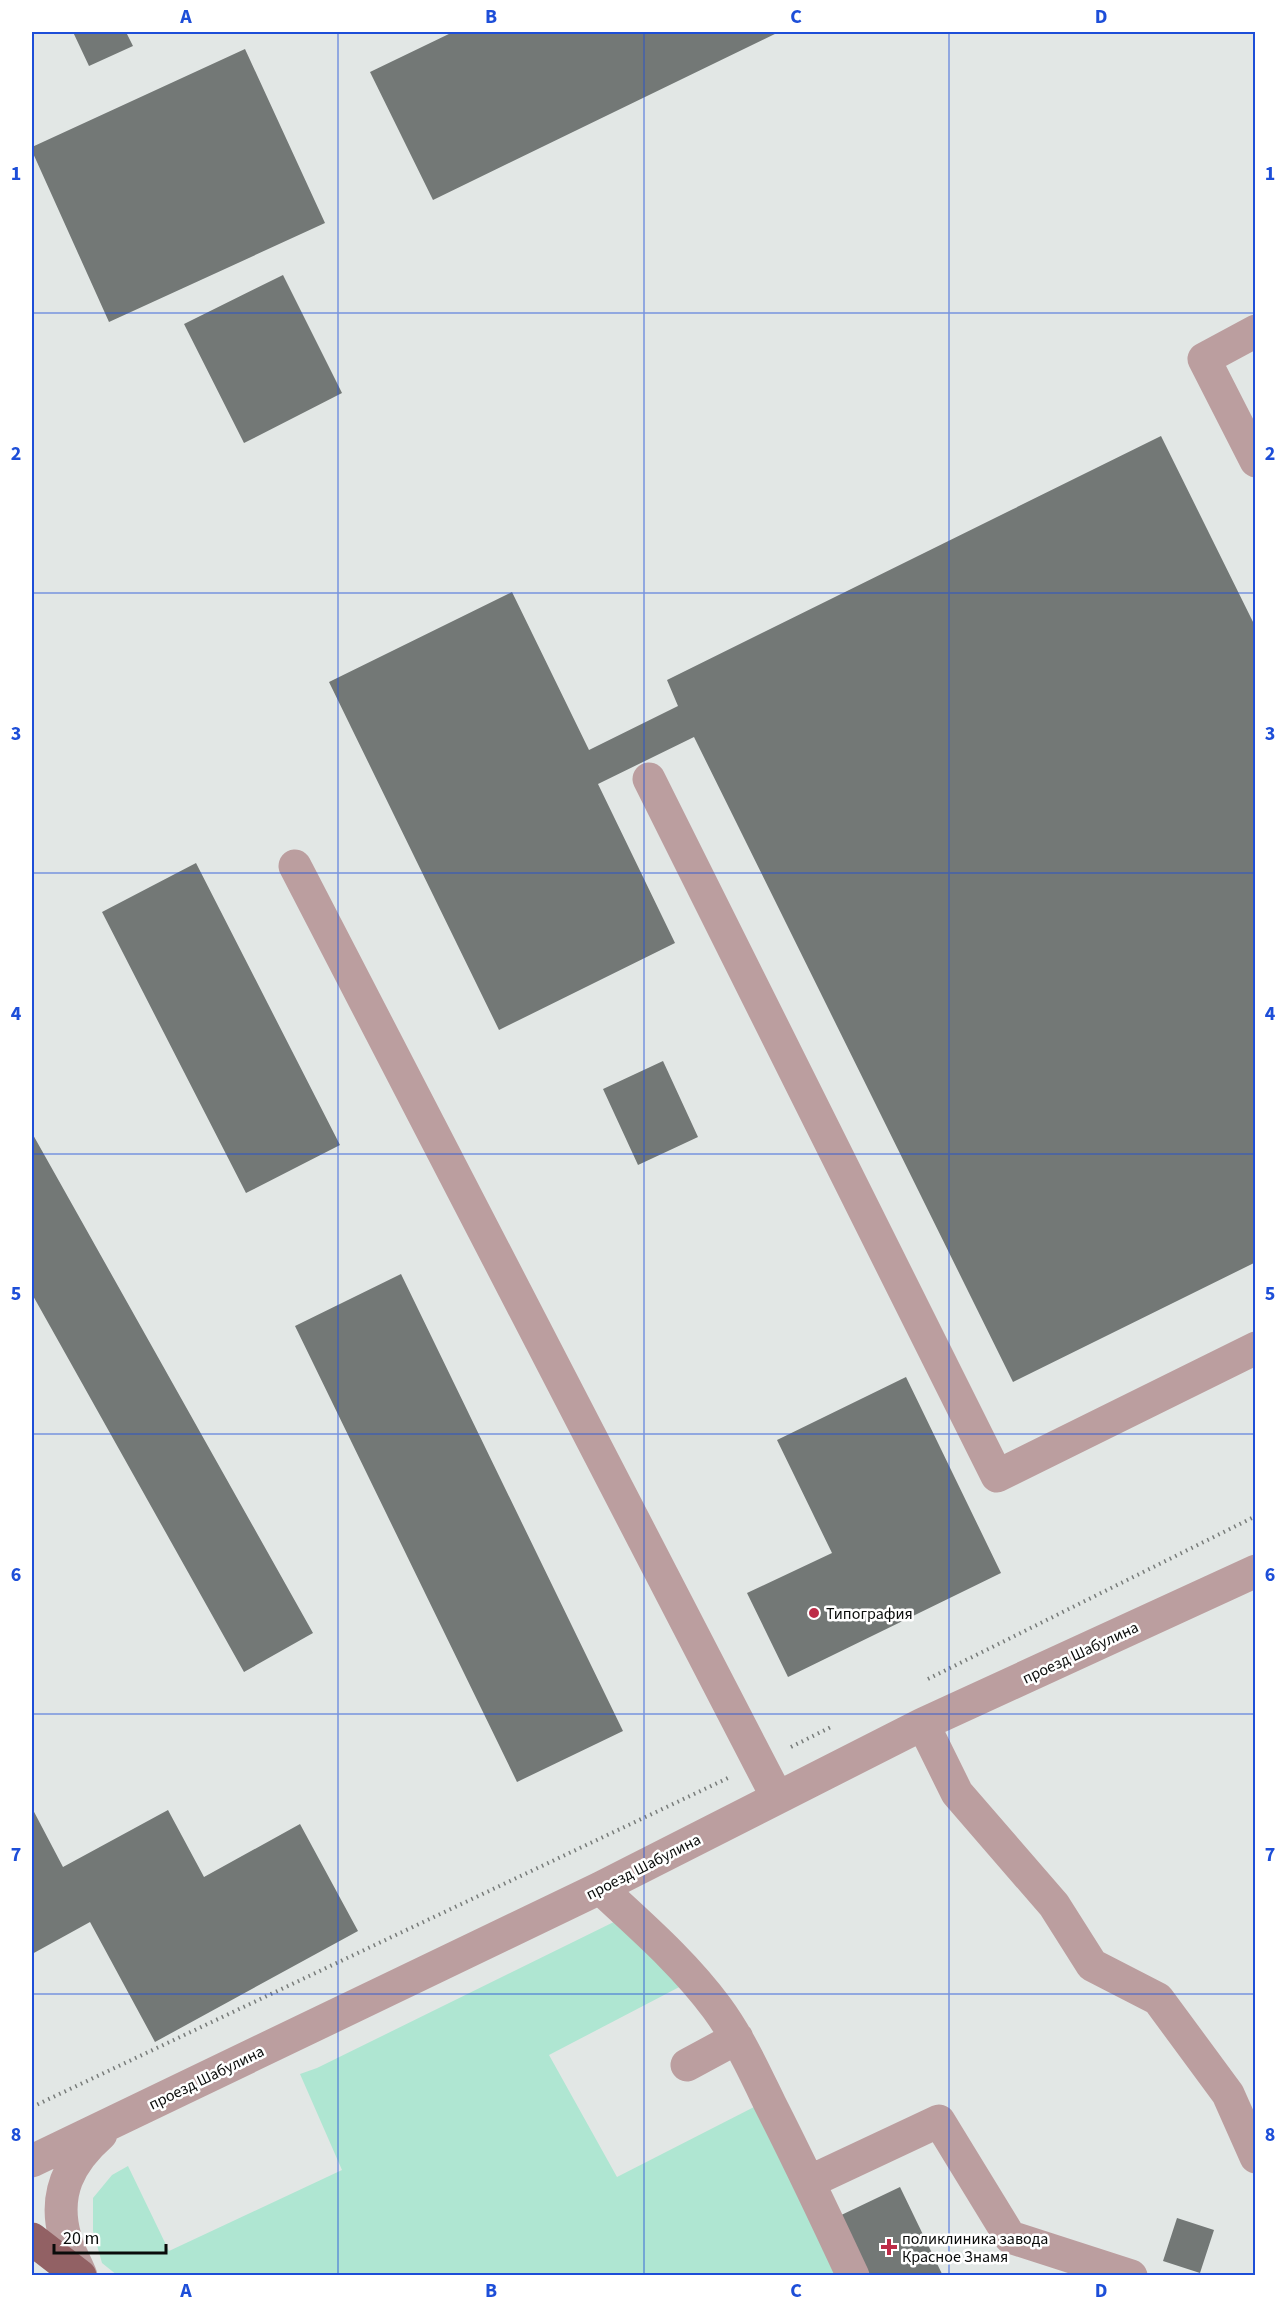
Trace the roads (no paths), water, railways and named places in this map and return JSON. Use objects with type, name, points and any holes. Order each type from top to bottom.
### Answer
[{"type":"main road","points":[[32,2239],[81,2276]]},
{"type":"street","points":[[1256,331],[1204,359],[1256,461]]},
{"type":"street","points":[[649,778],[997,1476],[1256,1348]]},
{"type":"street","points":[[295,866],[777,1797]]},
{"type":"street","name":"проезд Шабулина","points":[[32,2161],[600,1888],[923,1724],[1256,1571]]},
{"type":"street","points":[[923,1724],[957,1793],[1054,1905],[1092,1965],[1158,1999],[1228,2094],[1256,2157]]},
{"type":"street","points":[[600,1888],[662,1945],[690,1975],[717,2008],[737,2038],[853,2276]]},
{"type":"street","points":[[687,2065],[737,2038]]},
{"type":"street","points":[[81,2276],[65,2237],[61,2204],[67,2175],[84,2150],[121,2117]]},
{"type":"street","points":[[809,2182],[939,2121],[1010,2237],[1131,2276]]},
{"type":"place","name":"Типография","points":[[814,1613]]},
{"type":"place","name":"поликлиника завода Красное Знамя","points":[[889,2247]]}]
